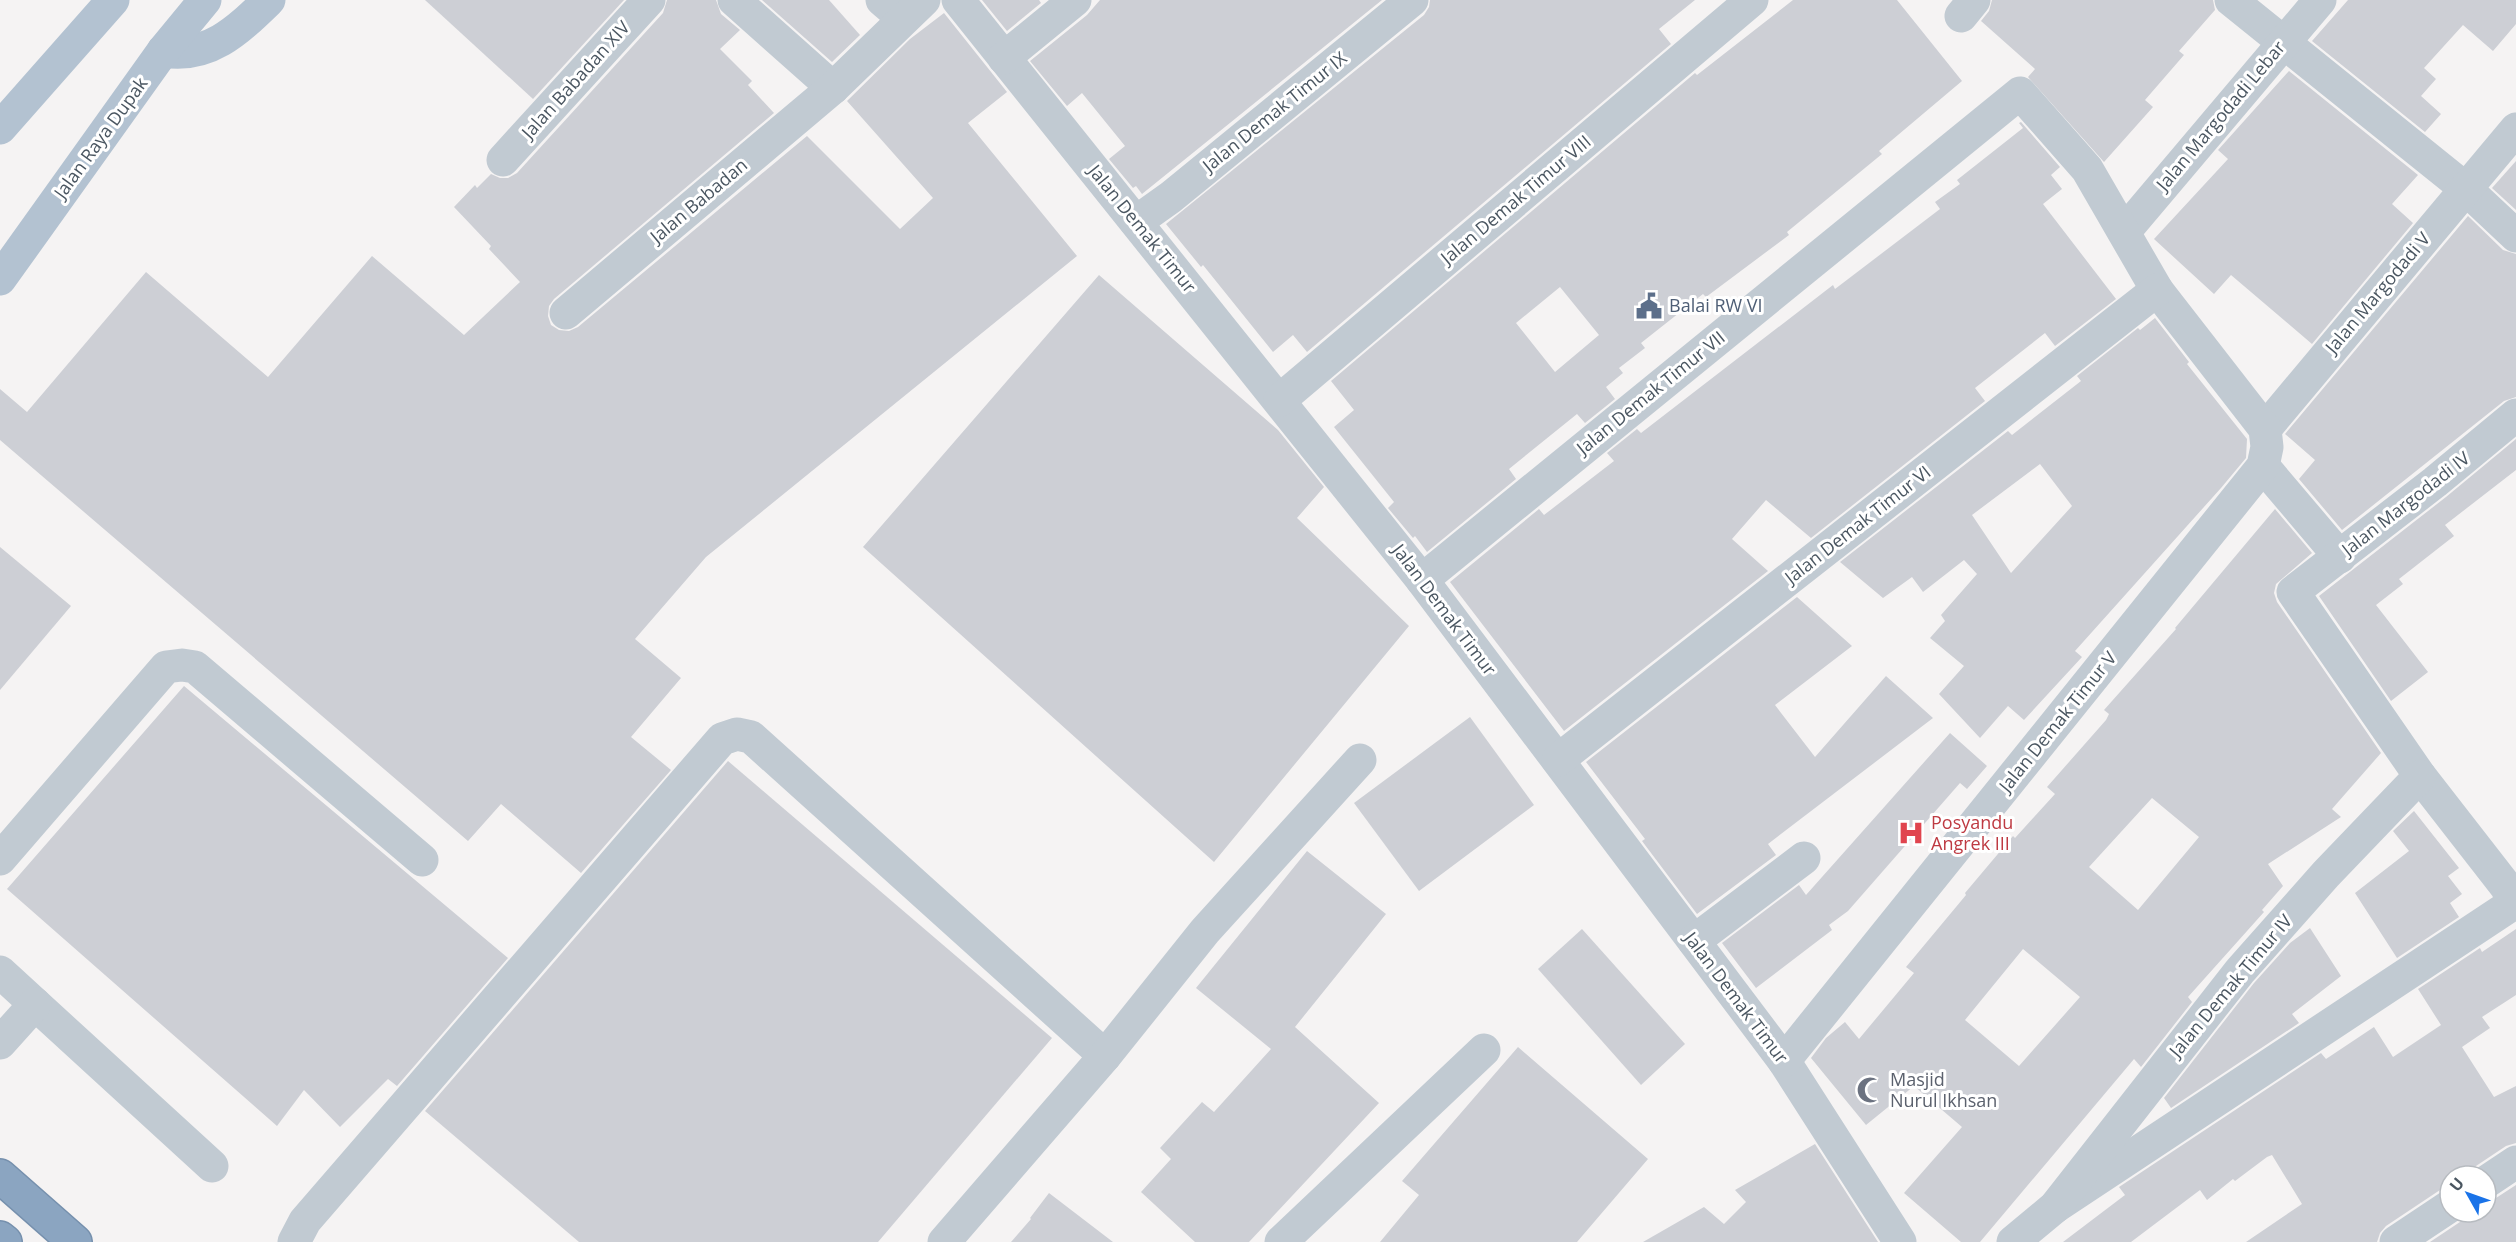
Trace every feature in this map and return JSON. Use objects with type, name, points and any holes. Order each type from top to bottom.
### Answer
[{"type":"highway","points":[[0,1176],[75,1242]]},
{"type":"highway","points":[[0,1238],[5,1242]]},
{"type":"main road","points":[[0,128],[113,0]]},
{"type":"main road","name":"Jalan Raya Dupak","points":[[0,279],[163,51],[205,0]]},
{"type":"main road","points":[[163,51],[187,53],[202,50],[232,33],[269,0]]},
{"type":"street","name":"Jalan Babadan XIV","points":[[503,160],[649,0]]},
{"type":"street","points":[[734,0],[833,88]]},
{"type":"street","name":"Jalan Demak Timur","points":[[958,0],[1422,580],[1784,1061],[1900,1242]]},
{"type":"street","points":[[1004,58],[1075,0]]},
{"type":"street","name":"Jalan Demak Timur IX","points":[[1136,222],[1171,197],[1412,0]]},
{"type":"street","name":"Jalan Demak Timur VIII","points":[[1280,400],[1752,0]]},
{"type":"street","points":[[2231,0],[2466,189],[2516,236]]},
{"type":"street","name":"Jalan Margodadi Lebar","points":[[2124,232],[2320,0]]},
{"type":"street","name":"Jalan Babadan","points":[[566,313],[833,88],[903,6]]},
{"type":"street","name":"Jalan Demak Timur VII","points":[[1422,580],[2020,93],[2086,169],[2124,232]]},
{"type":"street","name":"Jalan Margodadi V","points":[[2265,429],[2516,129]]},
{"type":"street","points":[[2124,232],[2157,290],[2265,429],[2267,447],[2263,466],[2340,557]]},
{"type":"street","name":"Jalan Demak Timur VI","points":[[1558,760],[2157,290]]},
{"type":"street","name":"Jalan Margodadi IV","points":[[2420,776],[2294,591],[2435,483],[2516,415]]},
{"type":"street","name":"Jalan Demak Timur V","points":[[1784,1061],[2263,466]]},
{"type":"street","points":[[0,859],[166,667],[182,665],[195,667],[422,860]]},
{"type":"street","points":[[294,1242],[305,1221],[714,747],[722,739],[737,734],[751,737],[1105,1056]]},
{"type":"street","points":[[944,1242],[1105,1056],[1206,932],[1360,760]]},
{"type":"street","name":"Jalan Demak Timur IV","points":[[2013,1242],[2055,1207],[2510,906],[2512,903],[2508,889],[2420,776],[2326,874],[2240,971],[2055,1207]]},
{"type":"street","points":[[1694,941],[1804,858]]},
{"type":"street","points":[[0,972],[212,1166]]},
{"type":"street","points":[[0,1043],[35,1004]]},
{"type":"street","points":[[1281,1242],[1484,1050]]},
{"type":"street","points":[[2498,1174],[2516,1162]]},
{"type":"street","points":[[2396,1242],[2438,1214]]},
{"type":"building","points":[[425,0],[624,0],[533,99]]},
{"type":"building","points":[[667,0],[716,0],[721,14],[740,30],[720,49],[752,81],[748,85],[774,113],[554,299],[549,306],[548,316],[551,325],[559,330],[569,331],[578,327],[807,136],[900,229],[933,198],[847,101],[910,39],[944,13],[1007,92],[968,123],[1077,256],[706,557],[635,639],[681,678],[631,737],[671,770],[581,873],[501,804],[468,841],[0,440],[0,389],[27,412],[146,272],[268,377],[372,256],[464,335],[520,282],[489,249],[491,246],[454,207],[475,185],[477,188],[491,174],[500,178],[508,178],[517,173],[663,13]]},
{"type":"building","points":[[762,0],[829,0],[860,35],[832,62]]},
{"type":"building","points":[[982,0],[1039,0],[1041,3],[1007,31]]},
{"type":"building","points":[[1100,0],[1382,0],[1142,194],[1136,186],[1133,188],[1109,159],[1125,146],[1082,93],[1067,106],[1030,61],[1087,15]]},
{"type":"building","points":[[1430,0],[1695,0],[1659,29],[1671,44],[1307,352],[1293,335],[1273,352],[1203,265],[1201,267],[1166,224],[1424,15]]},
{"type":"building","points":[[1793,0],[1897,0],[1962,81],[1879,151],[1882,154],[1787,232],[1789,235],[1706,297],[1703,294],[1641,343],[1645,348],[1619,368],[1623,373],[1606,387],[1615,399],[1585,423],[1577,414],[1509,469],[1516,479],[1427,552],[1388,508],[1394,502],[1334,427],[1354,410],[1331,381],[1695,73],[1697,75]],"holes":[[[1560,287],[1599,335],[1555,372],[1516,323]]]},
{"type":"building","points":[[1992,0],[2213,0],[2215,10],[2179,51],[2184,55],[2145,100],[2153,107],[2104,162],[2028,77],[2035,69],[1981,21],[1989,11]]},
{"type":"building","points":[[2348,0],[2516,0],[2516,24],[2493,51],[2463,25],[2424,68],[2436,79],[2421,96],[2441,114],[2425,132],[2312,41]]},
{"type":"building","points":[[2289,71],[2418,175],[2392,204],[2413,223],[2312,344],[2231,275],[2214,294],[2154,239],[2228,159],[2218,150]]},
{"type":"building","points":[[2021,122],[2060,167],[2051,175],[2062,189],[2043,204],[2116,299],[2055,346],[2045,333],[1975,388],[1985,401],[1811,538],[1766,500],[1732,539],[1768,571],[1564,731],[1450,582],[1539,509],[1544,515],[1614,461],[1607,453],[1637,429],[1641,433],[1833,285],[1835,289],[1940,209],[1935,202],[1960,184],[1957,180],[2023,128],[2019,123]]},
{"type":"building","points":[[2516,161],[2516,210],[2492,188]]},
{"type":"building","points":[[2468,216],[2503,250],[2516,254],[2516,397],[2504,401],[2342,530],[2299,479],[2315,460],[2285,434]]},
{"type":"building","points":[[1099,275],[1278,430],[1324,487],[1297,518],[1409,626],[1214,862],[863,547]]},
{"type":"building","points":[[2155,318],[2189,362],[2187,364],[2247,439],[2246,458],[2075,651],[2082,657],[2024,720],[2008,706],[1980,738],[1939,694],[1964,666],[1930,638],[1945,621],[1941,615],[1977,574],[1964,560],[1923,592],[1912,577],[1883,598],[1840,562],[2008,431],[2012,435],[2081,381],[2077,376],[2138,328],[2140,330]],"holes":[[[2040,464],[2072,506],[2011,573],[1972,515]]]},
{"type":"building","points":[[2516,439],[2516,470],[2445,525],[2454,536],[2399,579],[2403,584],[2376,605],[2428,672],[2391,701],[2319,596]]},
{"type":"building","points":[[2275,509],[2312,553],[2276,584],[2274,593],[2277,602],[2381,753],[2332,809],[2341,817],[2268,864],[2283,886],[2262,910],[2264,912],[2188,997],[2192,1002],[2141,1067],[2134,1059],[1980,1242],[1961,1242],[1904,1193],[1962,1127],[1914,1086],[1866,1125],[1811,1058],[1826,1038],[1845,1022],[1859,1039],[1914,973],[1906,967],[2013,836],[2015,838],[2055,794],[2047,787],[2106,720],[2109,714],[2104,710]],"holes":[[[2152,798],[2199,837],[2138,910],[2089,867]],[[2023,949],[2080,997],[2019,1066],[1965,1020]]]},
{"type":"building","points":[[0,547],[71,606],[0,690]]},
{"type":"building","points":[[1797,597],[1852,646],[1775,705],[1815,757],[1886,676],[1933,718],[1768,844],[1776,855],[1697,914],[1642,841],[1645,839],[1586,762]]},
{"type":"building","points":[[184,686],[508,958],[397,1086],[388,1079],[340,1127],[304,1090],[277,1126],[7,889]]},
{"type":"building","points":[[1470,717],[1534,805],[1419,891],[1354,803]]},
{"type":"building","points":[[1950,733],[1987,766],[1967,789],[1960,783],[1848,911],[1829,925],[1832,930],[1756,988],[1722,943],[1799,885],[1806,895]]},
{"type":"building","points":[[728,761],[1052,1038],[878,1242],[579,1242],[425,1111]]},
{"type":"building","points":[[2414,811],[2459,868],[2448,876],[2462,894],[2450,903],[2459,917],[2397,958],[2355,893],[2409,851],[2393,831]]},
{"type":"building","points":[[1307,851],[1386,914],[1295,1027],[1379,1103],[1249,1242],[1195,1242],[1141,1192],[1171,1159],[1160,1148],[1202,1102],[1214,1112],[1271,1049],[1196,988]]},
{"type":"building","points":[[2310,928],[2341,976],[2292,1014],[2299,1023],[2171,1108],[2164,1098],[2254,983],[2290,943]]},
{"type":"building","points":[[1582,929],[1685,1044],[1641,1085],[1538,969]]},
{"type":"building","points":[[2516,929],[2516,995],[2482,1017],[2490,1028],[2462,1047],[2494,1097],[2516,1086],[2516,1143],[2506,1146],[2479,1164],[2438,1164],[2438,1191],[2386,1226],[2377,1242],[2246,1242],[2302,1204],[2272,1155],[2235,1181],[2233,1179],[2207,1200],[2200,1190],[2131,1242],[2063,1242],[2125,1195],[2119,1187],[2321,1053],[2326,1059],[2374,1027],[2393,1057],[2441,1025],[2418,989],[2480,948],[2482,952]]},
{"type":"building","points":[[1518,1047],[1648,1159],[1577,1242],[1380,1242],[1419,1195],[1402,1181]]},
{"type":"building","points":[[1815,1144],[1878,1242],[1643,1242],[1704,1207],[1724,1224],[1746,1202],[1735,1190]]},
{"type":"building","points":[[2516,1185],[2516,1242],[2430,1242],[2457,1224],[2498,1224],[2498,1197]]},
{"type":"building","points":[[1049,1193],[1113,1242],[1011,1242]]},
{"type":"place","name":"Balai RW VI","points":[[1649,306]]},
{"type":"place","name":"Posyandu Angrek III","points":[[1911,833]]},
{"type":"place","name":"Masjid Nurul Ikhsan","points":[[1870,1090]]}]
